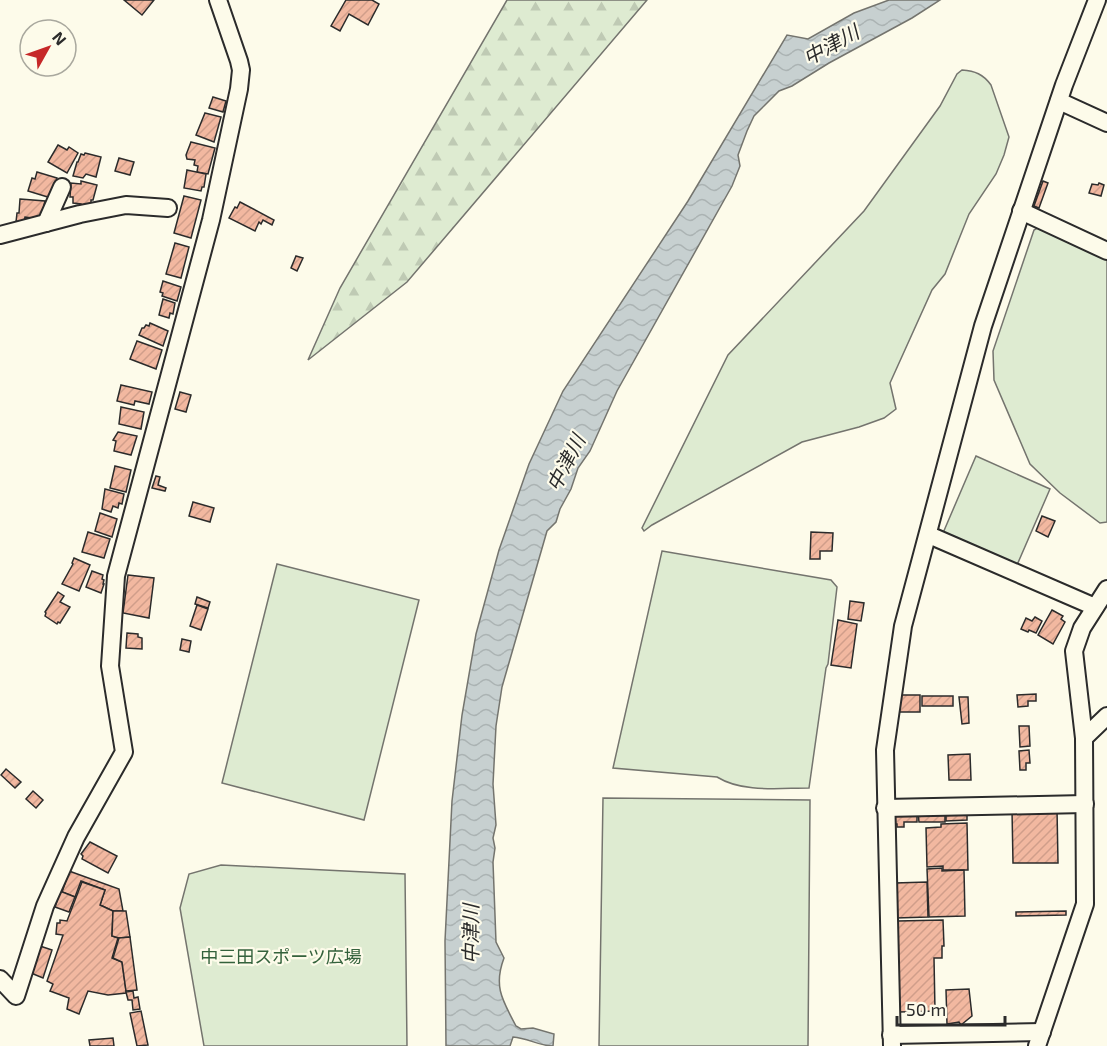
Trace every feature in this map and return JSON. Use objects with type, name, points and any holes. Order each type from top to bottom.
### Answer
[{"type":"street","points":[[0,979],[16,996],[45,906],[76,837],[124,752],[110,666],[116,576],[211,219],[239,89],[241,70],[239,61],[218,0]]},
{"type":"street","points":[[1096,0],[983,326],[903,626],[885,750],[892,1040],[1039,1039],[1085,904],[1084,738],[1074,651],[1082,628],[1107,589]]},
{"type":"street","points":[[1059,102],[1107,123]]},
{"type":"street","points":[[46,223],[62,187]]},
{"type":"street","points":[[0,235],[80,214],[126,205],[168,208]]},
{"type":"street","points":[[1021,211],[1107,251]]},
{"type":"street","points":[[929,535],[1095,607]]},
{"type":"street","points":[[1084,738],[1107,716]]},
{"type":"street","points":[[885,808],[1084,804]]},
{"type":"green space","points":[[507,0],[647,0],[407,282],[308,360],[340,288]]},
{"type":"green space","points":[[962,70],[978,74],[991,85],[1009,137],[996,174],[969,214],[945,274],[932,290],[890,383],[896,409],[884,418],[859,427],[802,442],[644,531],[642,528],[728,355],[864,211],[940,106],[957,74]]},
{"type":"green space","points":[[1039,227],[1107,257],[1107,522],[1100,523],[1060,493],[1030,464],[994,380],[993,351],[1034,230]]},
{"type":"green space","points":[[976,456],[1050,489],[1017,565],[943,533]]},
{"type":"green space","points":[[662,551],[831,580],[837,587],[809,788],[750,788],[717,777],[613,768]]},
{"type":"green space","points":[[277,564],[419,600],[364,820],[222,783]]},
{"type":"green space","points":[[603,798],[810,800],[808,1046],[599,1046]]},
{"type":"green space","name":"中三田スポーツ広場","points":[[221,865],[405,874],[407,1046],[204,1046],[180,908],[189,874]]},
{"type":"water","name":"中津川","points":[[889,0],[940,0],[792,86],[779,91],[754,116],[738,155],[740,166],[732,186],[617,391],[590,451],[578,468],[556,522],[547,531],[502,687],[496,726],[493,784],[496,825],[493,838],[495,848],[493,862],[496,942],[504,958],[499,977],[501,993],[516,1026],[521,1029],[533,1028],[554,1034],[553,1046],[513,1037],[510,1046],[446,1046],[445,941],[452,801],[462,715],[476,634],[499,550],[529,464],[563,391],[688,201],[787,35],[808,39],[854,13]]},
{"type":"building","points":[[124,0],[154,0],[142,15]]},
{"type":"building","points":[[346,0],[372,0],[379,4],[368,25],[349,14],[340,31],[331,26]]},
{"type":"building","points":[[213,97],[226,101],[223,112],[209,108]]},
{"type":"building","points":[[205,113],[221,117],[214,142],[196,135]]},
{"type":"building","points":[[191,142],[215,148],[208,174],[197,172],[198,166],[194,165],[195,160],[187,159],[186,155]]},
{"type":"building","points":[[58,145],[67,150],[69,147],[78,153],[67,173],[48,162]]},
{"type":"building","points":[[81,154],[101,157],[96,177],[86,174],[83,178],[73,176]]},
{"type":"building","points":[[119,158],[134,162],[130,175],[115,171]]},
{"type":"building","points":[[187,170],[206,174],[201,191],[184,188]]},
{"type":"building","points":[[37,172],[57,178],[51,198],[28,191],[32,178],[35,179]]},
{"type":"building","points":[[81,181],[97,185],[93,200],[91,200],[91,207],[73,203],[73,197],[70,197],[71,183],[81,184]]},
{"type":"building","points":[[1043,181],[1048,183],[1039,208],[1034,206]]},
{"type":"building","points":[[1099,183],[1104,185],[1101,196],[1089,193],[1092,184],[1098,185]]},
{"type":"building","points":[[184,196],[201,200],[191,238],[174,233]]},
{"type":"building","points":[[20,199],[45,201],[41,219],[25,217],[24,222],[16,222]]},
{"type":"building","points":[[240,202],[274,220],[272,225],[263,220],[261,224],[259,222],[255,231],[229,218]]},
{"type":"building","points":[[175,243],[189,247],[181,278],[166,274]]},
{"type":"building","points":[[296,256],[303,258],[297,271],[291,268]]},
{"type":"building","points":[[163,281],[181,287],[177,301],[162,296],[163,293],[160,292]]},
{"type":"building","points":[[163,299],[175,303],[173,314],[170,313],[169,318],[159,315]]},
{"type":"building","points":[[150,323],[168,331],[163,346],[139,335],[142,328],[149,326]]},
{"type":"building","points":[[137,341],[162,350],[156,369],[130,359]]},
{"type":"building","points":[[121,385],[152,392],[149,404],[135,401],[134,405],[117,401]]},
{"type":"building","points":[[180,392],[191,395],[186,412],[175,409]]},
{"type":"building","points":[[121,407],[144,412],[141,429],[119,424]]},
{"type":"building","points":[[118,432],[137,436],[131,455],[114,451],[116,441],[113,440]]},
{"type":"building","points":[[115,466],[131,470],[126,492],[110,488]]},
{"type":"building","points":[[156,476],[160,477],[158,485],[166,488],[165,491],[152,488]]},
{"type":"building","points":[[105,489],[124,494],[122,504],[119,503],[118,508],[113,506],[111,512],[102,509]]},
{"type":"building","points":[[193,502],[214,508],[210,522],[189,516]]},
{"type":"building","points":[[100,513],[117,519],[112,537],[95,531]]},
{"type":"building","points":[[1042,516],[1055,521],[1048,537],[1036,531]]},
{"type":"building","points":[[88,532],[110,539],[104,558],[82,552]]},
{"type":"building","points":[[811,532],[833,533],[832,551],[820,551],[820,559],[810,559]]},
{"type":"building","points":[[74,558],[90,565],[79,591],[62,584]]},
{"type":"building","points":[[92,571],[103,575],[104,584],[101,593],[86,587]]},
{"type":"building","points":[[128,575],[154,578],[149,618],[123,613]]},
{"type":"building","points":[[58,592],[64,596],[60,602],[70,607],[57,624],[45,616],[45,612]]},
{"type":"building","points":[[197,597],[210,602],[208,608],[195,604]]},
{"type":"building","points":[[850,601],[864,603],[861,621],[848,619]]},
{"type":"building","points":[[197,605],[208,609],[201,630],[190,626]]},
{"type":"building","points":[[1052,610],[1063,616],[1061,619],[1065,622],[1053,644],[1038,635]]},
{"type":"building","points":[[1035,617],[1042,621],[1036,633],[1021,629],[1026,618],[1032,621]]},
{"type":"building","points":[[838,620],[857,624],[851,668],[831,665]]},
{"type":"building","points":[[127,633],[138,634],[138,637],[142,638],[142,649],[126,648]]},
{"type":"building","points":[[182,639],[191,641],[189,652],[180,650]]},
{"type":"building","points":[[1036,694],[1036,701],[1028,701],[1028,706],[1018,707],[1017,695]]},
{"type":"building","points":[[899,695],[920,695],[920,712],[899,712]]},
{"type":"building","points":[[922,696],[953,696],[953,706],[922,706]]},
{"type":"building","points":[[959,697],[968,697],[969,723],[962,724]]},
{"type":"building","points":[[1019,726],[1029,726],[1030,746],[1020,747]]},
{"type":"building","points":[[1029,750],[1030,763],[1026,763],[1026,770],[1020,770],[1019,751]]},
{"type":"building","points":[[970,754],[971,780],[949,780],[948,755]]},
{"type":"building","points":[[6,769],[21,782],[15,788],[1,775]]},
{"type":"building","points":[[33,791],[43,800],[36,808],[26,799]]},
{"type":"building","points":[[1057,809],[1058,863],[1013,863],[1012,810]]},
{"type":"building","points":[[967,810],[967,820],[946,821],[946,811]]},
{"type":"building","points":[[945,812],[945,822],[919,822],[918,813]]},
{"type":"building","points":[[917,813],[917,822],[904,822],[904,827],[897,827],[897,824],[893,824],[893,816]]},
{"type":"building","points":[[967,823],[968,870],[943,870],[943,866],[927,867],[926,828],[941,827],[941,824]]},
{"type":"building","points":[[90,842],[117,856],[108,873],[82,859],[81,854]]},
{"type":"building","points":[[942,868],[942,871],[964,870],[965,916],[929,917],[927,869]]},
{"type":"building","points":[[69,871],[119,889],[123,911],[113,911],[100,905],[105,890],[81,881],[75,897],[62,892]]},
{"type":"building","points":[[82,882],[105,890],[100,905],[113,911],[112,936],[118,938],[112,958],[122,962],[126,993],[108,995],[88,991],[79,1014],[67,1009],[69,998],[50,991],[53,984],[47,981],[63,935],[56,934],[57,923],[60,923],[60,920],[67,921]]},
{"type":"building","points":[[927,882],[928,917],[896,918],[895,883]]},
{"type":"building","points":[[60,891],[75,897],[69,912],[55,907]]},
{"type":"building","points":[[113,911],[126,911],[130,937],[112,936]]},
{"type":"building","points":[[1066,911],[1066,915],[1016,916],[1016,912]]},
{"type":"building","points":[[943,920],[942,958],[934,958],[935,1011],[899,1012],[898,921]]},
{"type":"building","points":[[130,937],[137,990],[126,991],[122,962],[113,958],[119,938]]},
{"type":"building","points":[[40,946],[52,950],[43,978],[31,973]]},
{"type":"building","points":[[969,989],[972,1016],[961,1025],[959,1022],[947,1024],[946,990]]},
{"type":"building","points":[[133,991],[134,998],[138,997],[140,1009],[133,1010],[132,1000],[128,1000],[126,992]]},
{"type":"building","points":[[141,1011],[148,1045],[137,1046],[130,1013]]},
{"type":"building","points":[[113,1038],[114,1046],[90,1046],[89,1040]]}]
